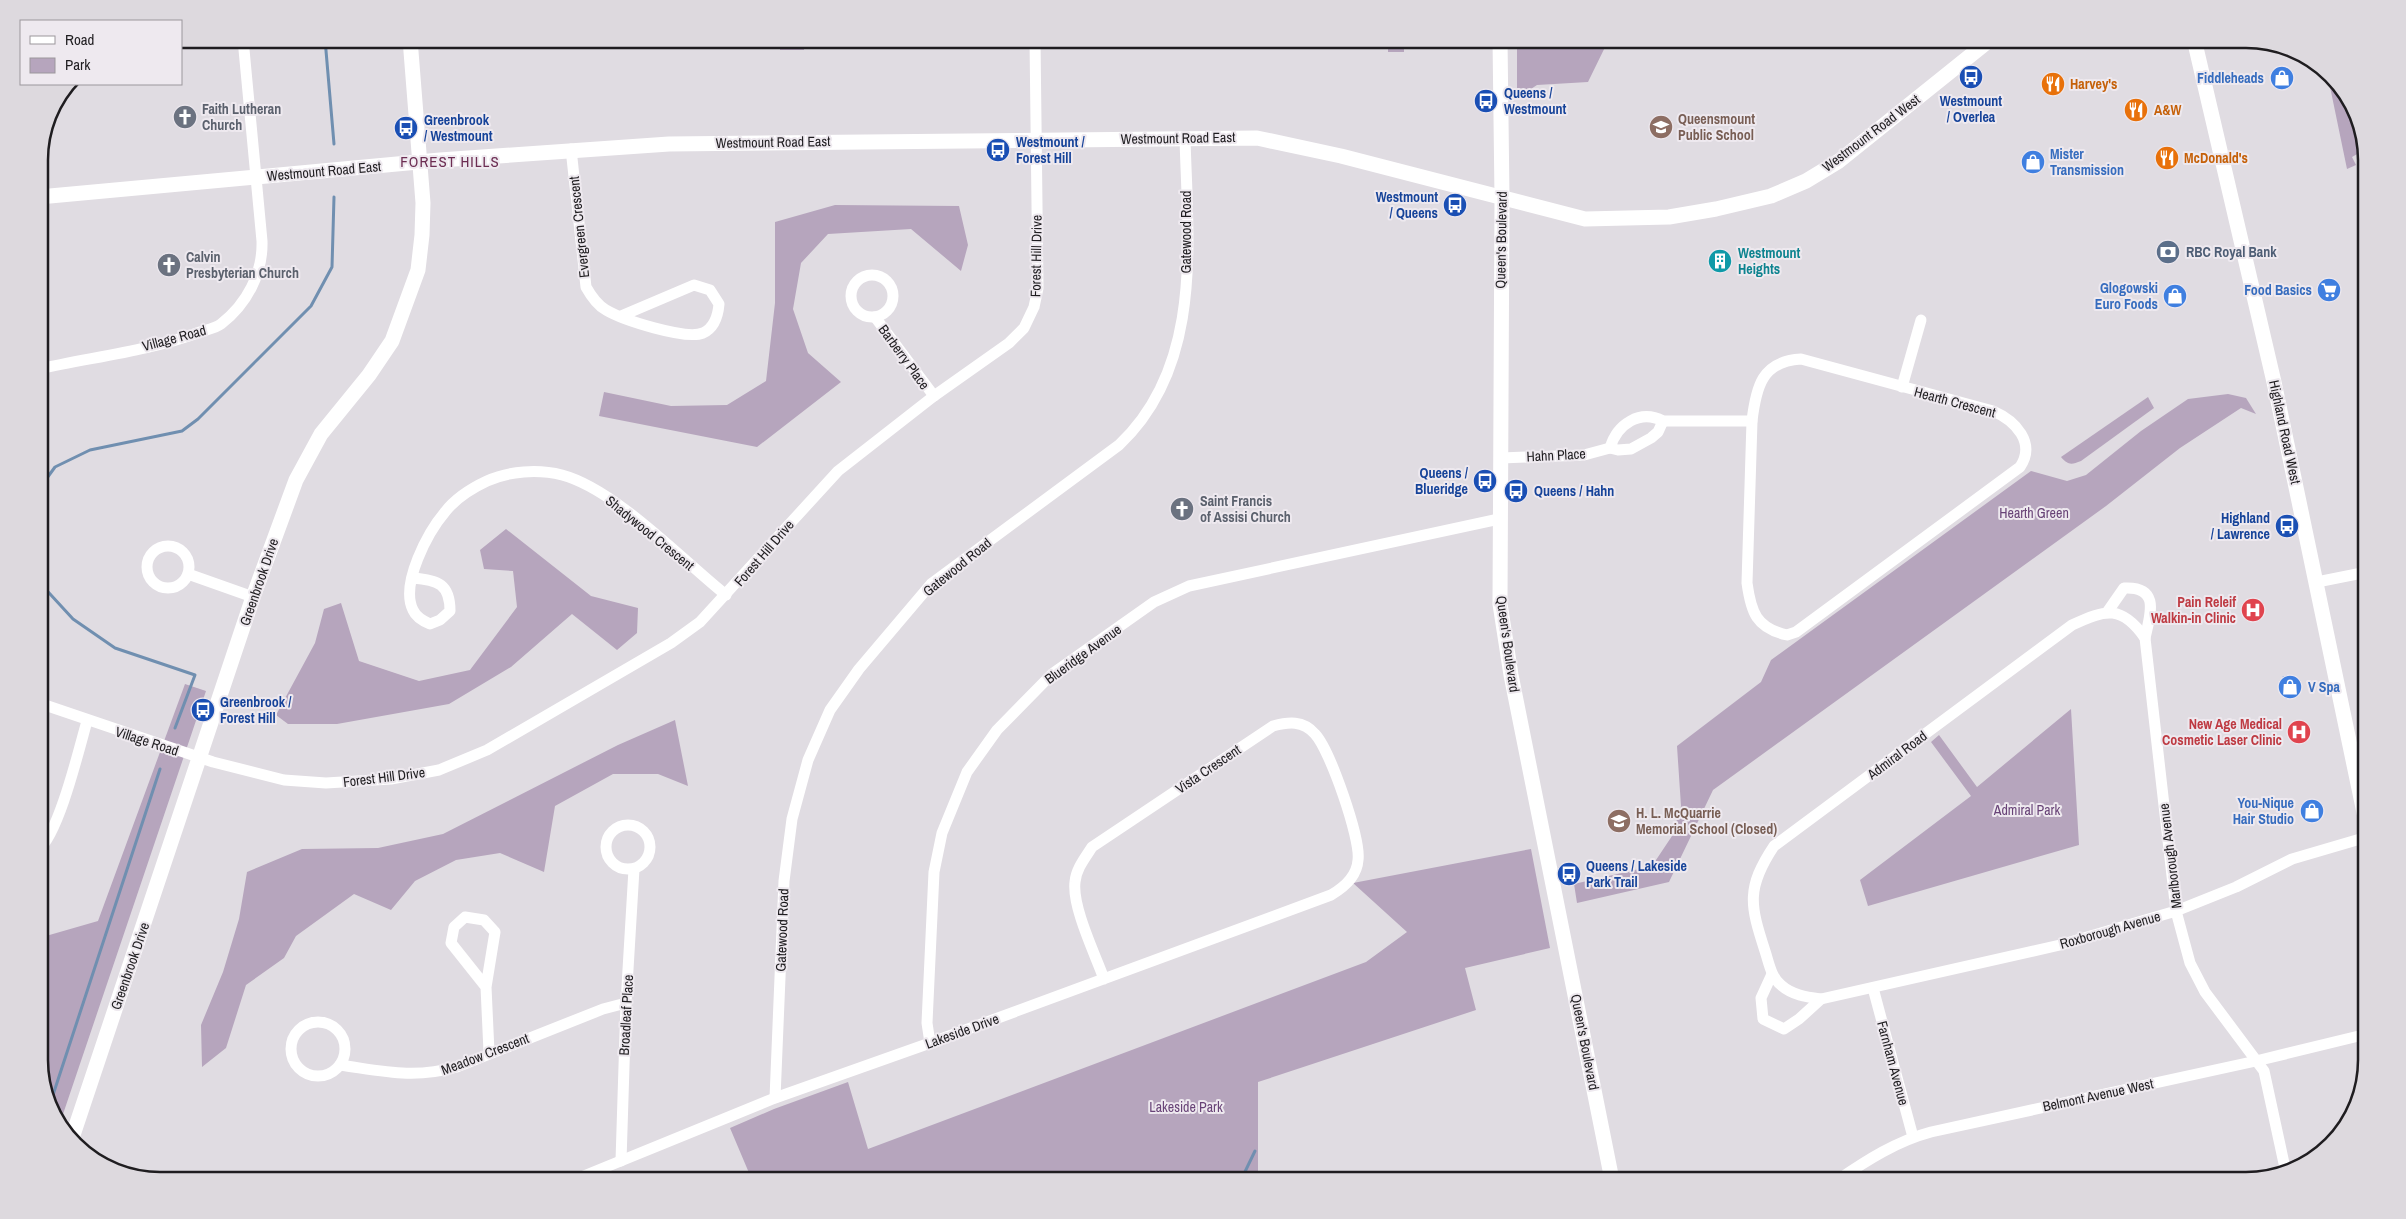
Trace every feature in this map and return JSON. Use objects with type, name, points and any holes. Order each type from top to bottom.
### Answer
[{"type":"main road","name":"Greenbrook Drive","points":[[74,1132],[253,597],[296,480],[321,434],[369,375],[387,348],[406,305],[418,270],[422,235],[421,162],[411,48]]},
{"type":"main road","name":"Queen's Boulevard","points":[[1500,48],[1502,198],[1500,604],[1511,675],[1610,1172]]},
{"type":"main road","name":"Westmount Road West","points":[[1502,198],[1585,219],[1669,217],[1716,209],[1771,196],[1806,181],[1839,160],[1979,48]]},
{"type":"main road","name":"Highland Road West","points":[[2196,48],[2274,382],[2358,783]]},
{"type":"main road","name":"Westmount Road East","points":[[48,196],[570,149],[669,144],[1239,138],[1272,140],[1502,198]]},
{"type":"street","name":"Village Road","points":[[48,367],[183,339],[220,325],[240,305],[255,282],[262,255],[244,48]]},
{"type":"street","name":"Forest Hill Drive","points":[[200,758],[239,770],[284,780],[326,783],[391,779],[439,770],[487,750],[671,643],[700,622],[833,476],[934,396],[1009,343],[1024,328],[1034,307],[1038,288],[1035,48]]},
{"type":"street","name":"Gatewood Road","points":[[774,1098],[784,881],[792,819],[808,760],[830,710],[859,669],[931,584],[1119,445],[1135,431],[1152,407],[1164,385],[1176,352],[1182,322],[1188,247],[1185,139]]},
{"type":"street","name":"Evergreen Crescent","points":[[570,149],[586,287],[593,299],[606,310],[644,326],[695,335],[704,333],[716,321],[719,304],[710,290],[694,285],[621,316]]},
{"type":"street","name":"Barberry Place","points":[[875,317],[934,396]]},
{"type":"street","points":[[1902,388],[1921,320]]},
{"type":"street","name":"Hearth Crescent","points":[[1801,359],[1902,388],[2003,415],[2020,432],[2027,452],[2026,458],[2012,472],[1796,632],[1786,635],[1770,630],[1756,618],[1750,604],[1748,590],[1752,421],[1760,384],[1775,364],[1787,360],[1801,359]]},
{"type":"street","points":[[1610,448],[1613,436],[1631,420],[1643,416],[1654,416],[1663,421],[1752,421]]},
{"type":"street","name":"Hahn Place","points":[[1500,458],[1584,455],[1610,448],[1618,450],[1643,444],[1658,432],[1663,421]]},
{"type":"street","name":"Shadywood Crescent","points":[[413,578],[421,549],[434,526],[446,511],[468,492],[488,480],[512,473],[539,472],[561,475],[602,494],[628,513],[726,595]]},
{"type":"street","name":"Blueridge Avenue","points":[[930,1043],[927,1023],[934,872],[942,833],[967,772],[997,730],[1046,680],[1154,602],[1189,586],[1499,518]]},
{"type":"street","points":[[188,574],[253,597]]},
{"type":"street","points":[[2317,582],[2358,574]]},
{"type":"street","name":"Marlborough Avenue","points":[[2145,638],[2136,625],[2124,616],[2108,611],[2124,588],[2134,588],[2146,593],[2152,605],[2145,638],[2176,911],[2190,963],[2205,992],[2256,1061],[2266,1078],[2285,1164]]},
{"type":"street","name":"Admiral Road","points":[[1772,974],[1752,903],[1756,881],[1763,863],[1774,846],[2072,625],[2096,614],[2108,611]]},
{"type":"street","name":"Village Road","points":[[48,706],[200,758]]},
{"type":"street","points":[[48,838],[54,827],[88,721]]},
{"type":"street","name":"Vista Crescent","points":[[1104,979],[1075,897],[1075,880],[1080,864],[1098,843],[1273,726],[1291,722],[1303,725],[1315,733],[1327,751],[1358,842],[1358,862],[1349,880]]},
{"type":"street","name":"Roxborough Avenue","points":[[1873,988],[2060,945],[2176,911],[2236,887],[2292,859],[2358,840]]},
{"type":"street","name":"Broadleaf Place","points":[[621,1161],[626,1003],[634,869]]},
{"type":"street","name":"Lakeside Drive","points":[[594,1172],[774,1098],[930,1043],[1331,895],[1342,888],[1349,880]]},
{"type":"street","points":[[486,987],[451,943],[454,927],[465,917],[484,920],[495,932],[486,987],[489,1052]]},
{"type":"street","points":[[1821,999],[1799,1019],[1784,1029],[1763,1020],[1761,998],[1772,974],[1781,985],[1792,992],[1821,999],[1873,988]]},
{"type":"street","name":"Farnham Avenue","points":[[1873,988],[1913,1137]]},
{"type":"street","name":"Meadow Crescent","points":[[340,1065],[406,1075],[434,1074],[457,1067],[489,1052],[603,1009],[626,1003]]},
{"type":"street","points":[[318,1022],[334,1027],[344,1042],[344,1056],[340,1065],[329,1074],[320,1076],[310,1076],[301,1071],[294,1064],[291,1055],[291,1043],[295,1034],[309,1024],[318,1022]]},
{"type":"street","name":"Belmont Avenue West","points":[[1850,1172],[1867,1160],[1913,1137],[2256,1061],[2358,1036]]},
{"type":"green space","points":[[780,48],[804,48],[804,50],[780,50]]},
{"type":"green space","points":[[1388,48],[1404,48],[1404,52],[1388,52]]},
{"type":"green space","points":[[1517,48],[1605,48],[1588,82],[1537,85],[1517,98]]},
{"type":"green space","points":[[2330,85],[2340,97],[2347,110],[2356,138],[2358,154],[2352,157],[2356,165],[2347,169]]},
{"type":"green space","points":[[835,205],[959,206],[968,245],[961,271],[911,229],[828,234],[801,263],[793,309],[808,353],[841,382],[757,447],[599,416],[604,392],[671,406],[727,405],[766,381],[775,303],[775,222]]},
{"type":"green space","name":"Hearth Green","points":[[2228,394],[2246,398],[2256,414],[2241,408],[2180,448],[2106,506],[1713,790],[1669,882],[1577,903],[1574,884],[1652,866],[1672,836],[1681,806],[1677,746],[1761,682],[1771,660],[2031,471],[2067,481],[2086,475],[2141,431],[2188,399]]},
{"type":"green space","points":[[2148,397],[2154,408],[2081,461],[2070,464],[2061,457]]},
{"type":"green space","points":[[506,529],[591,596],[638,608],[637,633],[617,650],[572,614],[511,667],[449,704],[337,724],[288,724],[276,715],[315,643],[324,609],[341,603],[359,661],[419,681],[470,670],[517,607],[513,571],[484,569],[480,550]]},
{"type":"green space","points":[[185,684],[206,691],[63,1116],[53,1095],[48,1066],[48,935],[98,921]]},
{"type":"green space","name":"Admiral Park","points":[[2071,709],[2079,845],[1868,906],[1860,880],[1971,796],[1931,742],[1939,735],[1977,787]]},
{"type":"green space","points":[[675,720],[688,786],[658,774],[613,774],[555,806],[544,872],[500,853],[456,860],[415,881],[391,910],[354,894],[296,936],[284,958],[246,985],[226,1048],[202,1067],[201,1025],[223,972],[239,919],[247,872],[302,849],[378,848],[443,834],[618,745]]},
{"type":"green space","name":"Lakeside Park","points":[[1531,849],[1550,948],[1465,968],[1476,1010],[1258,1082],[1258,1172],[749,1172],[730,1128],[774,1109],[848,1082],[868,1149],[1366,962],[1407,932],[1353,883]]},
{"type":"waterway","points":[[326,48],[334,144]]},
{"type":"waterway","points":[[48,477],[55,467],[90,450],[182,431],[198,419],[311,306],[332,267],[334,197]]},
{"type":"waterway","points":[[48,592],[73,619],[115,648],[195,675],[175,728]]},
{"type":"waterway","points":[[53,1095],[160,769]]},
{"type":"waterway","points":[[1245,1172],[1255,1151]]},
{"type":"place","name":"Westmount / Overlea","points":[[1971,77]]},
{"type":"place","name":"Fiddleheads","points":[[2282,78]]},
{"type":"place","name":"Harvey's","points":[[2053,84]]},
{"type":"place","name":"Queens / Westmount","points":[[1486,101]]},
{"type":"place","name":"A&W","points":[[2136,110]]},
{"type":"place","name":"Faith Lutheran Church","points":[[185,117]]},
{"type":"place","name":"Queensmount Public School","points":[[1661,127]]},
{"type":"place","name":"Greenbrook / Westmount","points":[[406,128]]},
{"type":"place","name":"Westmount / Forest Hill","points":[[998,150]]},
{"type":"place","name":"McDonald's","points":[[2167,158]]},
{"type":"place","name":"Mister Transmission","points":[[2033,162]]},
{"type":"place","name":"Westmount / Queens","points":[[1455,205]]},
{"type":"place","name":"RBC Royal Bank","points":[[2168,252]]},
{"type":"place","name":"Westmount Heights","points":[[1720,261]]},
{"type":"place","name":"Calvin Presbyterian Church","points":[[169,265]]},
{"type":"place","name":"Food Basics","points":[[2329,290]]},
{"type":"place","name":"Glogowski Euro Foods","points":[[2175,296]]},
{"type":"place","name":"Queens / Blueridge","points":[[1485,481]]},
{"type":"place","name":"Queens / Hahn","points":[[1516,491]]},
{"type":"place","name":"Saint Francis of Assisi Church","points":[[1182,509]]},
{"type":"place","name":"Highland / Lawrence","points":[[2287,526]]},
{"type":"place","name":"Pain Releif Walkin-in Clinic","points":[[2253,610]]},
{"type":"place","name":"V Spa","points":[[2290,687]]},
{"type":"place","name":"Greenbrook / Forest Hill","points":[[203,710]]},
{"type":"place","name":"New Age Medical Cosmetic Laser Clinic","points":[[2299,732]]},
{"type":"place","name":"You-Nique Hair Studio","points":[[2312,811]]},
{"type":"place","name":"H. L. McQuarrie Memorial School (Closed)","points":[[1619,821]]},
{"type":"place","name":"Queens / Lakeside Park Trail","points":[[1569,874]]},
{"type":"district","name":"FOREST HILLS","points":[[450,162]]}]
